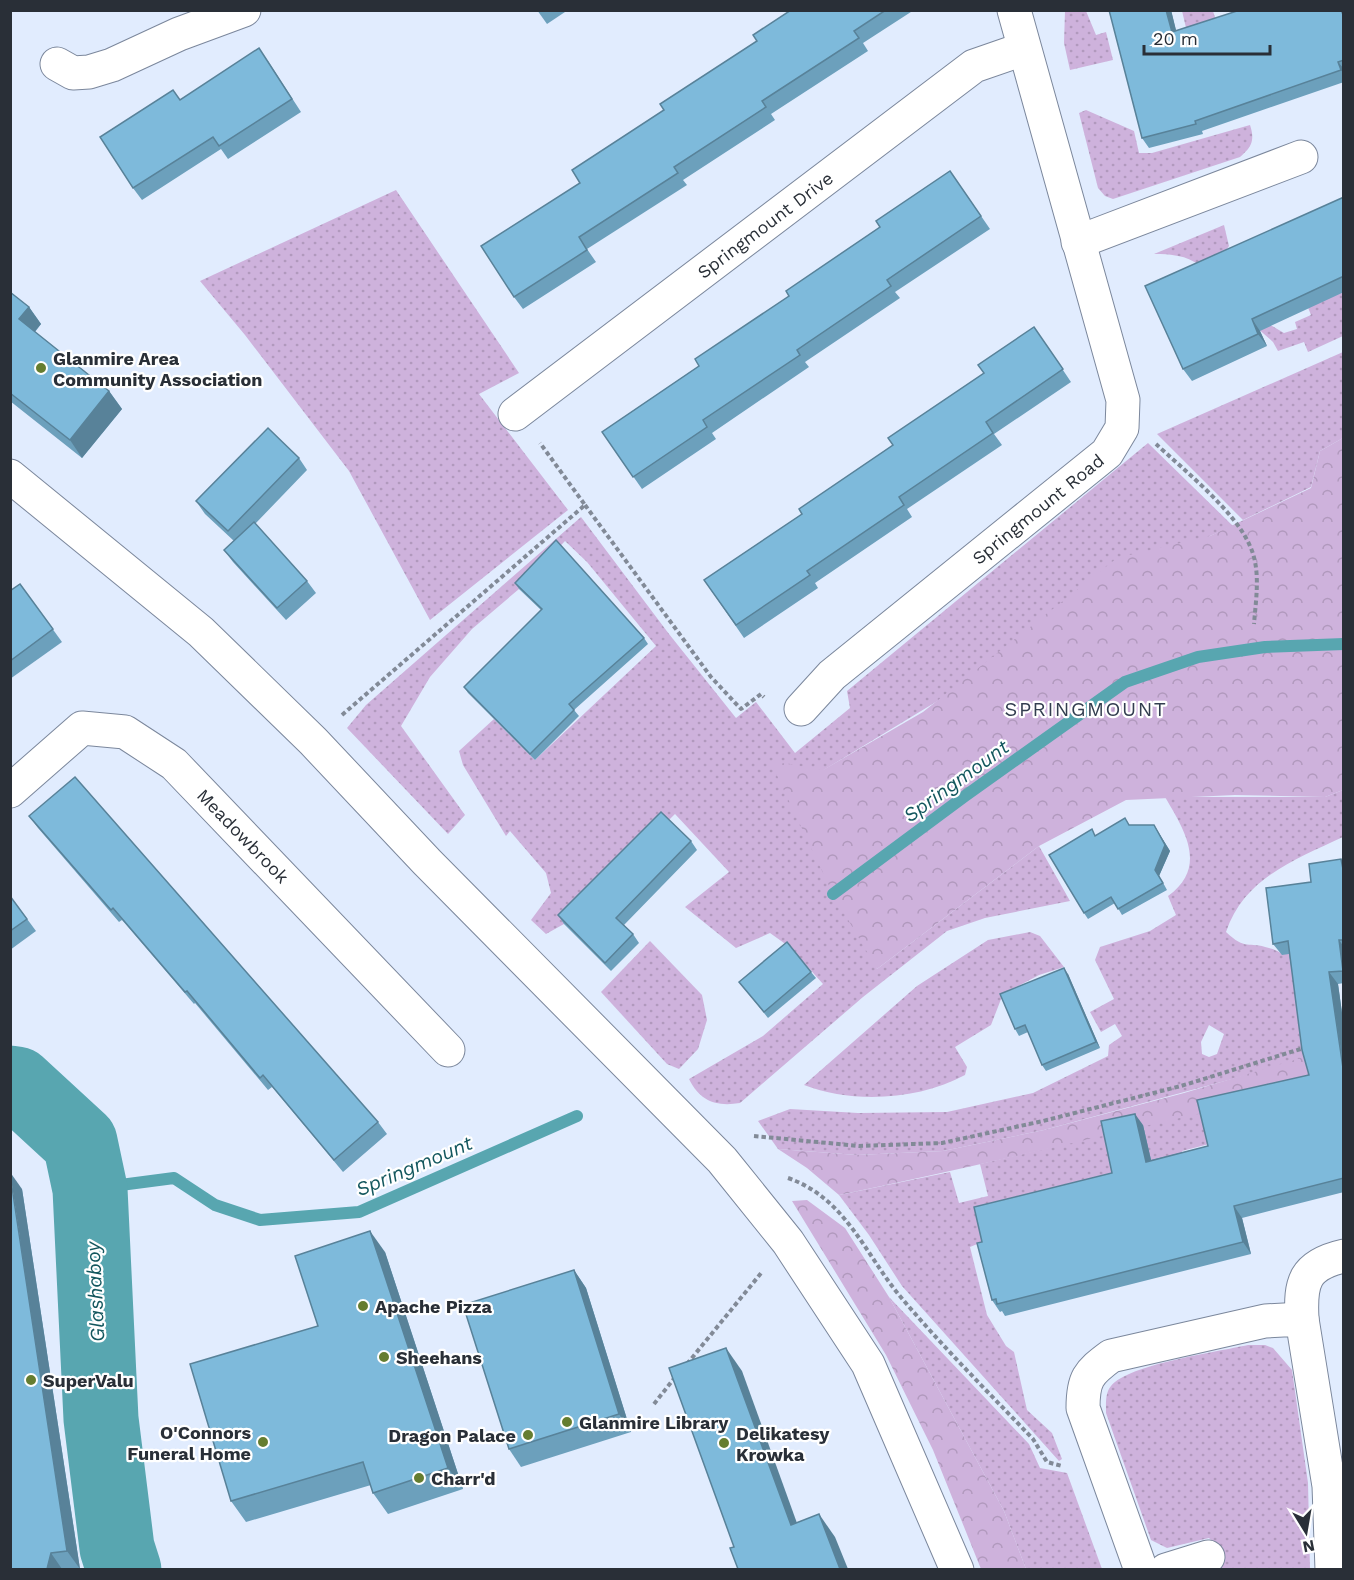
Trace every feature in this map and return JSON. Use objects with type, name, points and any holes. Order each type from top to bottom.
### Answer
[{"type":"street","points":[[57,64],[73,73],[112,65],[179,34],[244,10]]},
{"type":"street","name":"Springmount Road","points":[[801,709],[832,675],[1107,453],[1122,428],[1123,400],[1023,49],[1014,10]]},
{"type":"street","name":"Springmount Drive","points":[[515,414],[974,66],[1023,49]]},
{"type":"street","points":[[1078,242],[1301,157]]},
{"type":"street","points":[[10,476],[201,632],[313,741],[458,894],[579,1013],[722,1160],[788,1242],[868,1364],[957,1569]]},
{"type":"street","name":"Meadowbrook","points":[[10,791],[82,729],[125,732],[174,764],[448,1050]]},
{"type":"street","points":[[1332,1569],[1338,1518],[1302,1319],[1300,1293],[1306,1275],[1320,1265],[1344,1256]]},
{"type":"street","points":[[1141,1569],[1083,1408],[1083,1387],[1092,1370],[1110,1356],[1265,1321],[1302,1319]]},
{"type":"street","points":[[1166,1569],[1208,1557]]},
{"type":"path","points":[[515,414],[711,677],[741,709],[761,694],[801,709]]},
{"type":"path","points":[[1176,462],[1237,523],[1251,547],[1257,581],[1254,624]]},
{"type":"path","points":[[337,720],[585,505]]},
{"type":"path","points":[[746,1135],[770,1140],[859,1146],[942,1143],[1043,1121],[1181,1086],[1316,1044]]},
{"type":"path","points":[[791,1179],[817,1191],[849,1222],[897,1293],[924,1324],[1033,1439],[1047,1462],[1065,1467]]},
{"type":"path","points":[[654,1404],[788,1242]]},
{"type":"green space","points":[[1065,11],[1086,11],[1096,35],[1106,32],[1113,60],[1070,70],[1064,43]]},
{"type":"green space","points":[[1182,11],[1213,11],[1219,30],[1188,36]]},
{"type":"green space","points":[[1086,110],[1134,131],[1139,153],[1152,153],[1250,125],[1252,139],[1250,146],[1240,157],[1113,199],[1105,196],[1098,188],[1079,113]]},
{"type":"green space","points":[[396,190],[519,373],[479,394],[568,510],[430,620],[349,471],[245,335],[200,281]]},
{"type":"green space","points":[[1224,225],[1229,246],[1221,257],[1200,266],[1184,257],[1154,254]]},
{"type":"green space","points":[[1343,284],[1343,336],[1308,352],[1304,342],[1278,351],[1273,342],[1256,327],[1267,323],[1284,333],[1297,329],[1295,322],[1311,315],[1305,300]]},
{"type":"green space","points":[[1343,352],[1343,438],[1320,451],[1311,487],[1243,520],[1157,434]]},
{"type":"green space","points":[[1343,438],[1343,790],[1325,797],[1235,795],[1126,800],[1039,846],[877,969],[833,894],[770,761],[823,770],[923,712],[1117,558],[1210,536],[1311,488],[1320,451]]},
{"type":"green space","points":[[1148,443],[1233,526],[1210,536],[822,771],[877,969],[1039,846],[1070,901],[985,918],[947,931],[863,997],[740,1103],[723,1104],[710,1101],[698,1093],[689,1079],[763,1036],[823,984],[791,948],[770,933],[736,948],[685,907],[729,872],[675,814],[564,924],[546,934],[531,920],[551,893],[546,873],[510,831],[506,836],[463,765],[459,751],[494,719],[535,760],[656,646],[587,562],[565,541],[519,589],[472,629],[430,677],[401,726],[465,815],[448,834],[347,728],[366,705],[581,517],[736,718],[756,702],[795,753],[850,708],[847,691]]},
{"type":"green space","points":[[1343,790],[1343,837],[1290,862],[1259,884],[1245,897],[1234,913],[1226,932],[1243,944],[1274,949],[1283,954],[1296,953],[1343,1049],[1044,1130],[943,1151],[857,1155],[778,1149],[758,1121],[790,1109],[858,1113],[947,1112],[1033,1093],[1108,1056],[1109,1045],[1122,1036],[1115,1024],[1101,1032],[1090,1012],[1114,999],[1095,960],[1100,947],[1150,931],[1176,915],[1168,896],[1180,885],[1187,873],[1190,861],[1189,848],[1180,823],[1165,797],[1325,797]],"holes":[[[1209,1025],[1224,1034],[1217,1054],[1209,1057],[1202,1054],[1201,1042]]]},
{"type":"green space","points":[[1030,932],[1040,936],[1064,967],[1039,975],[1003,994],[991,1025],[955,1047],[967,1067],[965,1075],[927,1090],[886,1096],[843,1095],[804,1085],[917,986],[988,940]]},
{"type":"green space","points":[[650,941],[702,995],[707,1020],[698,1049],[679,1069],[667,1064],[601,992]]},
{"type":"green space","points":[[1328,1050],[1343,1082],[839,1195],[807,1168],[778,1149],[857,1155],[943,1151],[1044,1130],[1184,1093]]},
{"type":"green space","points":[[1205,1111],[1213,1143],[1182,1151],[1184,1159],[970,1247],[987,1315],[1006,1346],[1014,1352],[1027,1410],[1052,1433],[1062,1459],[1059,1461],[902,1286],[869,1235],[839,1195],[950,1172],[959,1203],[988,1196],[980,1164]]},
{"type":"green space","points":[[807,1200],[845,1228],[889,1297],[1004,1511],[1026,1569],[981,1569],[933,1450],[886,1355],[792,1201]]},
{"type":"green space","points":[[889,1297],[1029,1444],[1040,1468],[1067,1473],[1102,1569],[1026,1569],[1004,1511]]},
{"type":"green space","points":[[1248,1345],[1265,1345],[1273,1348],[1292,1370],[1308,1483],[1310,1569],[1222,1569],[1213,1542],[1209,1538],[1167,1548],[1151,1540],[1106,1413],[1108,1392],[1111,1386],[1121,1378],[1154,1365]]},
{"type":"building","points":[[791,10],[886,10],[854,31],[859,38],[762,101],[766,107],[674,167],[678,173],[579,237],[587,250],[514,297],[481,246],[580,183],[572,170],[664,110],[660,104],[757,41],[753,35]]},
{"type":"building","points":[[1109,10],[1166,10],[1172,32],[1240,10],[1341,10],[1344,17],[1344,60],[1338,62],[1341,70],[1195,121],[1196,124],[1142,138]]},
{"type":"building","points":[[259,48],[292,99],[219,146],[213,137],[133,188],[100,137],[173,90],[180,100]]},
{"type":"building","points":[[950,171],[981,216],[887,280],[891,286],[797,350],[800,355],[703,420],[707,427],[633,477],[602,432],[699,366],[695,359],[789,296],[786,291],[880,227],[876,221]]},
{"type":"building","points":[[1344,197],[1344,276],[1252,319],[1258,334],[1183,369],[1145,286]]},
{"type":"building","name":"Glanmire Area Community Association","points":[[10,292],[29,307],[19,319],[109,391],[70,440],[10,393]]},
{"type":"building","points":[[1034,327],[1063,369],[986,422],[993,433],[899,497],[904,505],[807,571],[810,575],[736,625],[704,580],[802,514],[799,509],[893,445],[888,438],[984,373],[978,365]]},
{"type":"building","points":[[268,428],[299,458],[228,531],[196,501]]},
{"type":"building","points":[[254,522],[307,581],[277,608],[224,550]]},
{"type":"building","points":[[556,540],[644,638],[569,704],[574,710],[530,754],[464,687],[542,609],[515,583]]},
{"type":"building","points":[[20,584],[53,629],[10,661],[10,591]]},
{"type":"building","points":[[75,777],[378,1122],[334,1160],[263,1075],[260,1078],[187,991],[185,992],[113,908],[111,910],[29,816]]},
{"type":"building","points":[[661,812],[691,841],[616,918],[633,934],[605,963],[558,915]]},
{"type":"building","points":[[1125,818],[1129,825],[1154,825],[1165,845],[1155,870],[1163,883],[1118,909],[1111,897],[1084,913],[1049,855],[1092,829],[1095,836]]},
{"type":"building","points":[[1341,859],[1344,874],[1344,940],[1339,940],[1343,971],[1329,972],[1344,1068],[1344,1178],[1234,1206],[1243,1242],[997,1304],[996,1299],[992,1300],[977,1243],[982,1242],[974,1207],[1112,1173],[1101,1121],[1135,1114],[1146,1162],[1208,1146],[1197,1100],[1309,1075],[1302,1050],[1288,941],[1273,944],[1266,888],[1311,882],[1309,864]]},
{"type":"building","points":[[10,896],[27,919],[10,931]]},
{"type":"building","points":[[787,942],[811,972],[764,1012],[739,982]]},
{"type":"building","points":[[1064,968],[1096,1042],[1042,1065],[1025,1025],[1015,1029],[1000,994]]},
{"type":"building","name":"SuperValu","points":[[10,1174],[67,1551],[51,1553],[47,1569],[10,1569]]},
{"type":"building","points":[[370,1231],[448,1468],[373,1493],[363,1462],[231,1501],[190,1364],[318,1326],[295,1256]]},
{"type":"building","points":[[574,1270],[619,1414],[509,1449],[463,1305]]},
{"type":"building","points":[[726,1348],[791,1525],[819,1514],[840,1569],[738,1569],[730,1548],[734,1547],[669,1368]]},
{"type":"waterway","name":"Springmount","points":[[833,894],[1125,682],[1198,657],[1265,647],[1344,644]]},
{"type":"waterway","name":"Glashaboy","points":[[10,1083],[17,1084],[80,1142],[90,1189],[101,1419],[117,1548],[124,1570]]},
{"type":"waterway","name":"Springmount","points":[[90,1189],[174,1178],[215,1205],[260,1220],[359,1212],[577,1116]]},
{"type":"place","name":"Glanmire Area Community Association","points":[[41,368]]},
{"type":"place","name":"Apache Pizza","points":[[363,1306]]},
{"type":"place","name":"Sheehans","points":[[384,1357]]},
{"type":"place","name":"SuperValu","points":[[31,1380]]},
{"type":"place","name":"Glanmire Library","points":[[567,1422]]},
{"type":"place","name":"Dragon Palace","points":[[528,1435]]},
{"type":"place","name":"O'Connors Funeral Home","points":[[263,1442]]},
{"type":"place","name":"Delikatesy Krowka","points":[[724,1443]]},
{"type":"place","name":"Charr'd","points":[[419,1478]]},
{"type":"district","name":"SPRINGMOUNT","points":[[1086,709]]}]
